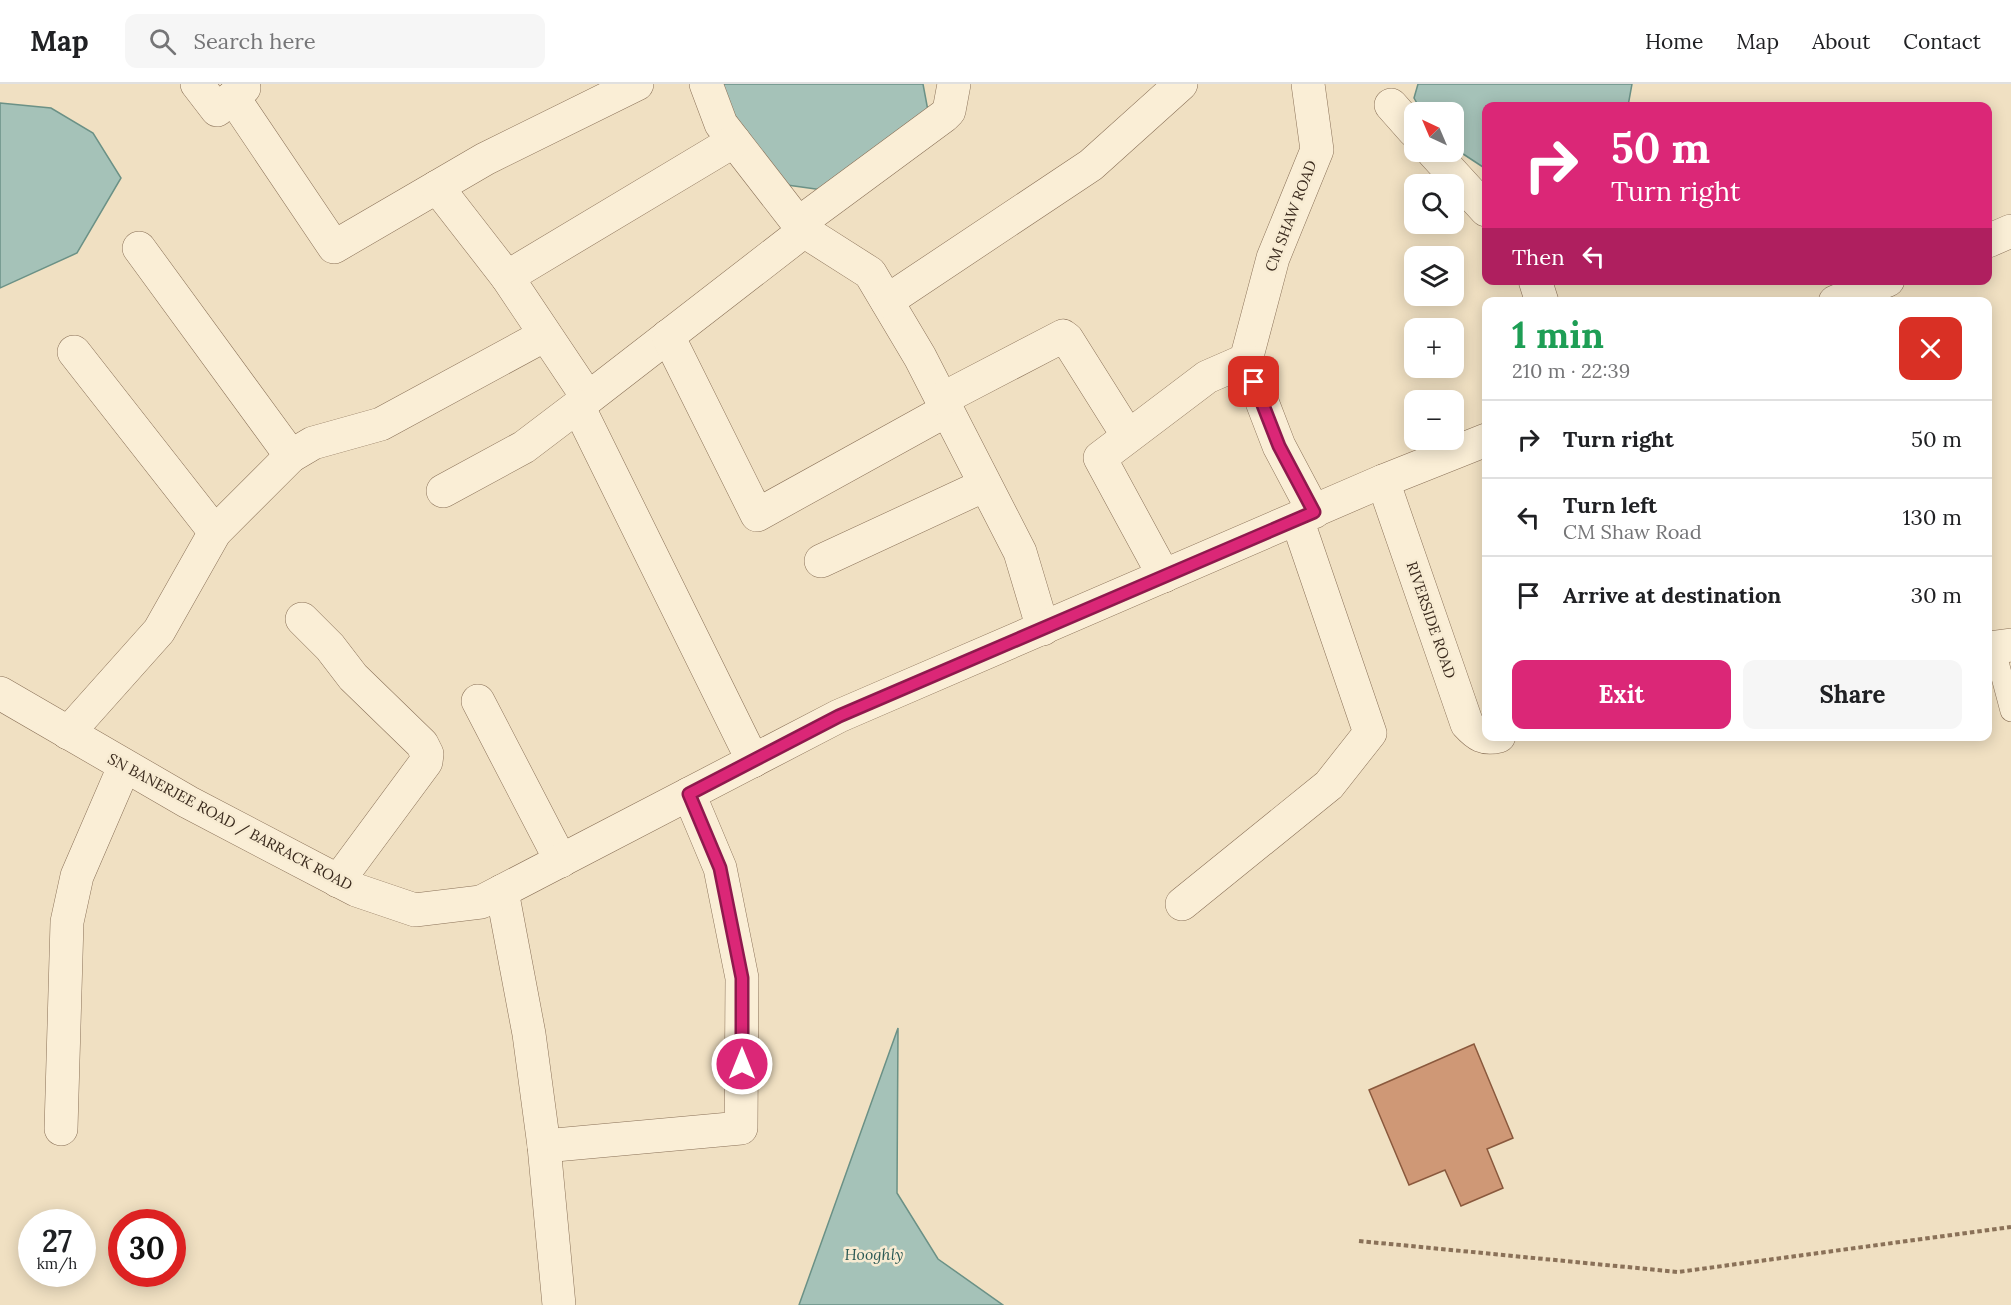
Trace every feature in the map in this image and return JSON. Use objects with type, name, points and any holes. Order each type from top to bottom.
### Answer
[{"type":"street","points":[[197,84],[217,110],[241,90],[334,247],[485,159],[637,84]]},
{"type":"street","points":[[706,84],[721,124],[801,227],[870,273],[920,357],[1020,552],[1043,628]]},
{"type":"street","points":[[443,491],[524,447],[668,336],[801,227],[944,116],[949,111],[954,84]]},
{"type":"street","points":[[887,301],[1091,165],[1181,84]]},
{"type":"street","name":"CM SHAW ROAD","points":[[1246,360],[1273,258],[1317,150],[1308,84]]},
{"type":"street","points":[[1391,105],[1404,120]]},
{"type":"street","points":[[507,277],[734,141]]},
{"type":"street","points":[[1442,162],[1482,206]]},
{"type":"street","points":[[437,187],[507,277],[545,335],[583,402],[753,761]]},
{"type":"street","points":[[1992,239],[2011,231]]},
{"type":"street","points":[[140,248],[291,456]]},
{"type":"street","points":[[1847,297],[1876,285]]},
{"type":"street","points":[[68,732],[159,632],[215,532],[291,456],[313,443],[381,424],[545,335]]},
{"type":"street","points":[[668,336],[756,515],[1063,336],[1128,436]]},
{"type":"street","points":[[74,352],[215,532]]},
{"type":"street","points":[[1164,576],[1100,458],[1207,376],[1246,360],[1306,515],[1370,733],[1329,785],[1182,904]]},
{"type":"street","name":"SN BANERJEE ROAD / BARRACK ROAD","points":[[0,693],[124,766],[338,881],[415,910],[481,902],[839,716],[1383,481],[1482,442]]},
{"type":"street","name":"RIVERSIDE ROAD","points":[[1383,481],[1467,724],[1482,736]]},
{"type":"street","points":[[821,561],[985,485]]},
{"type":"street","points":[[302,619],[330,646],[353,677],[422,744],[427,754],[426,762],[338,881]]},
{"type":"street","points":[[478,701],[561,861]]},
{"type":"street","points":[[61,1129],[67,922],[77,876],[124,766]]},
{"type":"street","points":[[544,1146],[741,1128],[742,978],[720,868],[689,794]]},
{"type":"street","points":[[502,891],[529,1034],[544,1146],[559,1305]]},
{"type":"lane","points":[[1998,646],[2011,711]]},
{"type":"path","points":[[1359,1241],[1678,1272],[2011,1227]]},
{"type":"water","points":[[714,84],[923,84],[929,116],[830,191],[780,184]]},
{"type":"water","points":[[1418,84],[1632,84],[1629,102],[1482,102],[1482,166],[1464,155],[1464,102],[1416,102],[1414,98]]},
{"type":"water","points":[[0,103],[51,108],[93,133],[121,178],[77,253],[0,288]]},
{"type":"water","name":"Hooghly","points":[[898,1028],[897,1193],[938,1259],[1003,1305],[799,1305]]},
{"type":"building","points":[[1474,1044],[1513,1138],[1487,1149],[1503,1188],[1461,1206],[1445,1170],[1409,1185],[1369,1090]]},
{"type":"route","points":[[742,1064],[742,978],[720,868],[689,794],[839,716],[1314,512],[1279,446],[1254,382]]}]
